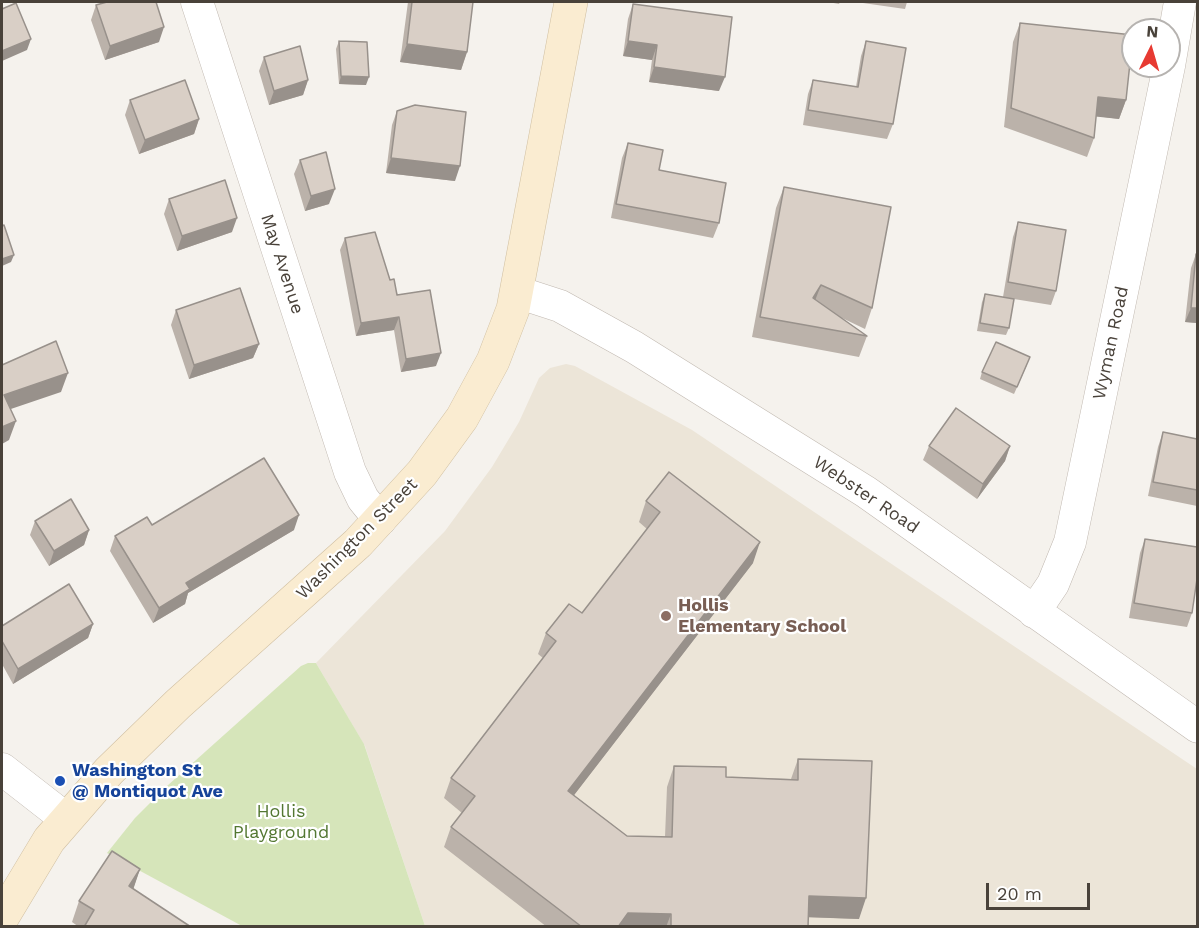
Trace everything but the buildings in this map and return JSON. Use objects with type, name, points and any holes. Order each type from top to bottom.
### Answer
[{"type":"main road","name":"Washington Street","points":[[2,918],[31,866],[65,818],[131,748],[326,573],[380,520],[422,473],[462,418],[500,345],[517,292],[571,2]]},
{"type":"street","name":"May Avenue","points":[[197,2],[350,472],[363,499],[380,520]]},
{"type":"street","name":"Wyman Road","points":[[1177,18],[1180,2]]},
{"type":"street","name":"Wyman Road","points":[[1034,612],[1053,584],[1070,542],[1167,78]]},
{"type":"street","name":"Webster Road","points":[[517,292],[543,299],[567,310],[659,362],[866,492],[1197,727]]},
{"type":"street","points":[[2,769],[65,818]]},
{"type":"shaded area","name":"Hollis Elementary School","points":[[566,364],[575,366],[692,430],[1197,769],[1197,926],[425,926],[365,746],[316,663],[445,531],[492,467],[519,422],[539,378],[550,368]]},
{"type":"green space","name":"Hollis Playground","points":[[316,663],[364,744],[425,926],[242,926],[107,853],[135,818],[167,786],[301,666]]},
{"type":"place","name":"Hollis Elementary School","points":[[666,616]]},
{"type":"place","name":"Washington St @ Montiquot Ave","points":[[60,781]]}]
